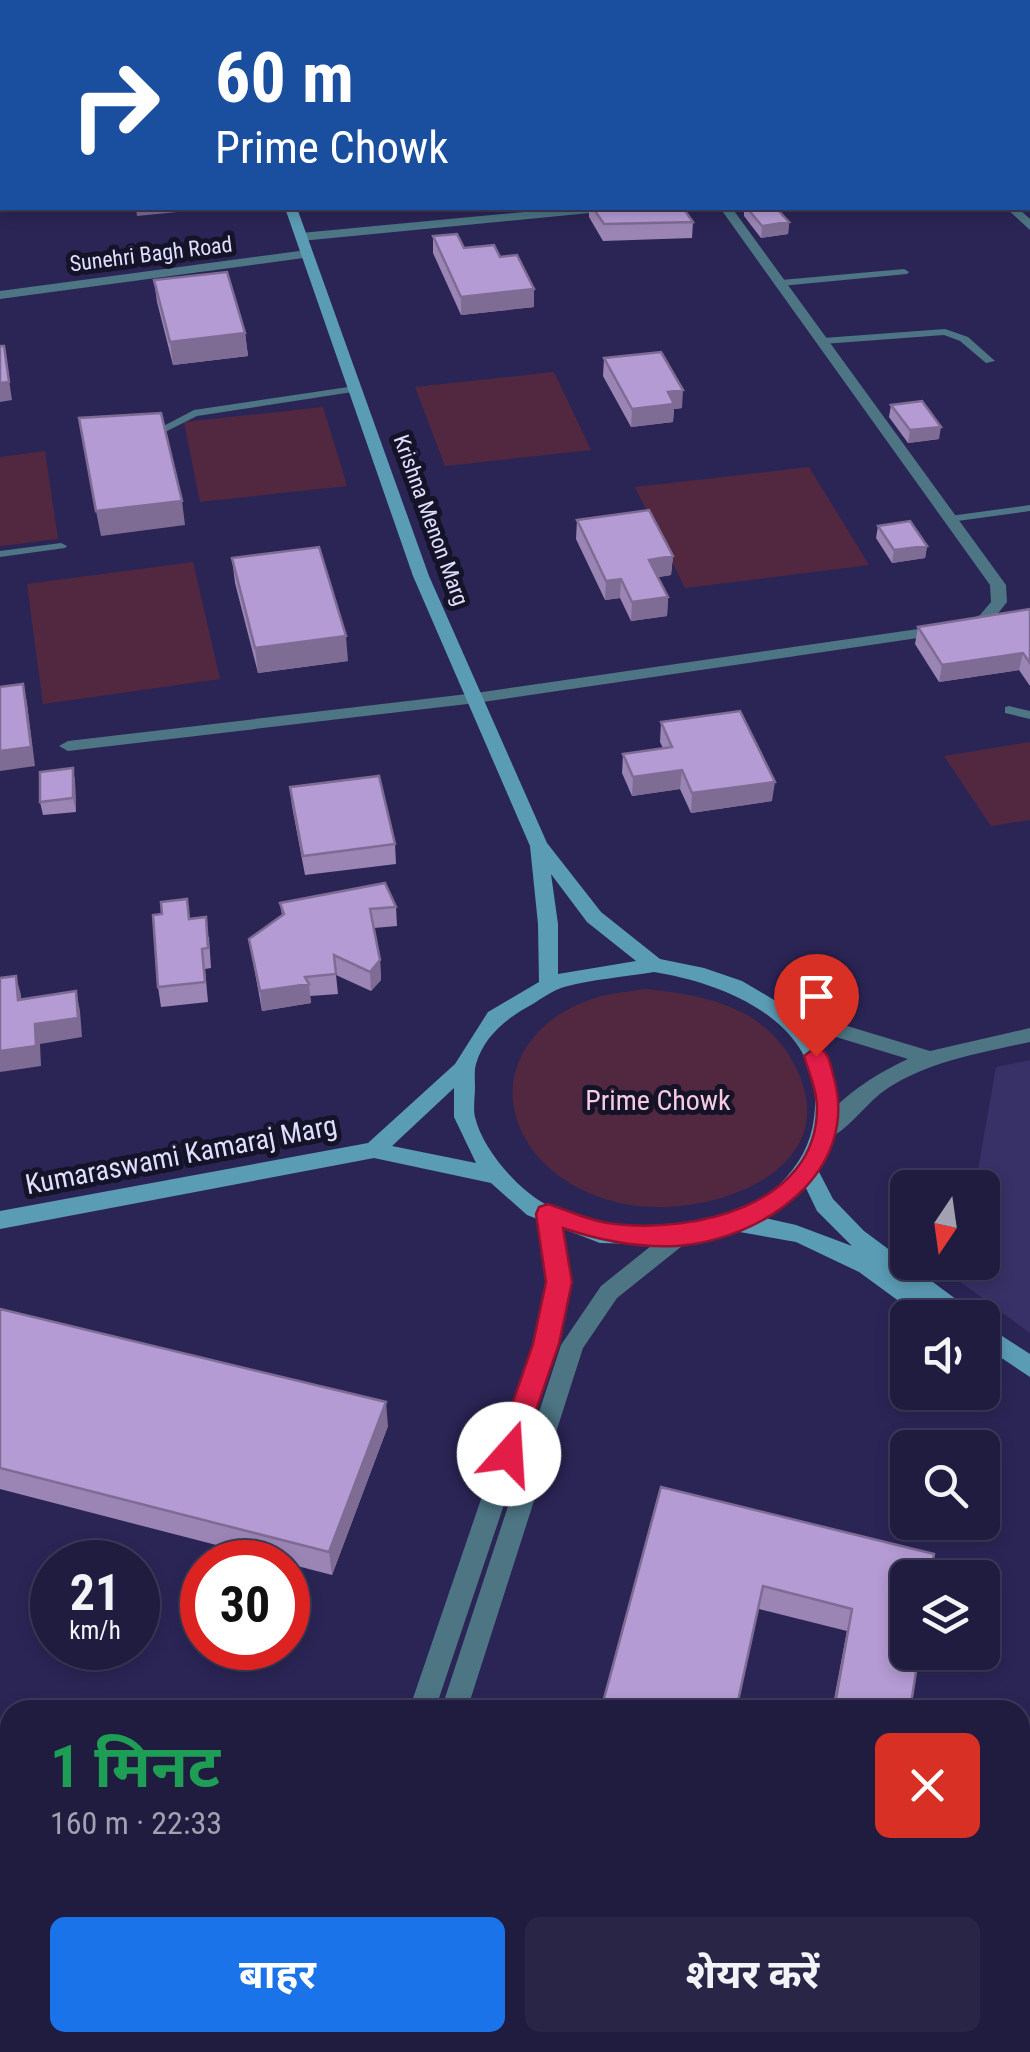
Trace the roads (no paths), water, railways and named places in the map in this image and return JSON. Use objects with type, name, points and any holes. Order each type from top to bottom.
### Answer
[{"type":"main road","name":"Krishna Menon Marg","points":[[292,210],[421,576],[538,845],[594,917],[654,964]]},
{"type":"main road","name":"Krishna Menon Marg","points":[[538,845],[548,924],[548,981]]},
{"type":"main road","points":[[654,964],[700,972],[744,989],[781,1013],[816,1056],[826,1080],[827,1130],[808,1170],[777,1201],[734,1223],[679,1236],[612,1234],[548,1214],[494,1175],[470,1142],[460,1105],[462,1069],[474,1042],[492,1017],[548,981],[598,966],[654,964]]},
{"type":"main road","name":"Kumaraswami Kamaraj Marg","points":[[374,1150],[462,1069]]},
{"type":"main road","name":"Kumaraswami Kamaraj Marg","points":[[0,1220],[374,1150],[494,1175]]},
{"type":"main road","points":[[808,1170],[825,1206],[856,1237],[940,1300]]},
{"type":"main road","points":[[734,1223],[811,1235],[863,1261],[916,1300]]},
{"type":"main road","points":[[1000,1345],[1030,1367]]},
{"type":"main road","points":[[1000,1362],[1030,1384]]},
{"type":"street","points":[[0,286],[584,210]]},
{"type":"street","points":[[68,746],[476,698],[959,628],[986,618],[999,602],[998,586],[727,210]]},
{"type":"street","name":"Sunehri Bagh Road","points":[[0,296],[304,246]]},
{"type":"street","points":[[781,1013],[925,1057]]},
{"type":"street","points":[[827,1130],[852,1102],[892,1072],[925,1057],[1030,1036]]},
{"type":"street","points":[[425,1700],[546,1344],[559,1282],[548,1214]]},
{"type":"street","points":[[457,1700],[572,1345],[609,1292],[679,1236]]},
{"type":"lane","points":[[780,283],[904,272]]},
{"type":"lane","points":[[822,342],[944,332],[964,340],[990,361]]},
{"type":"lane","points":[[157,432],[194,413],[355,389]]},
{"type":"lane","points":[[950,518],[1030,508]]},
{"type":"lane","points":[[0,554],[62,546]]},
{"type":"lane","points":[[1009,710],[1030,715]]},
{"type":"park label","name":"Prime Chowk","points":[[658,1100]]}]
